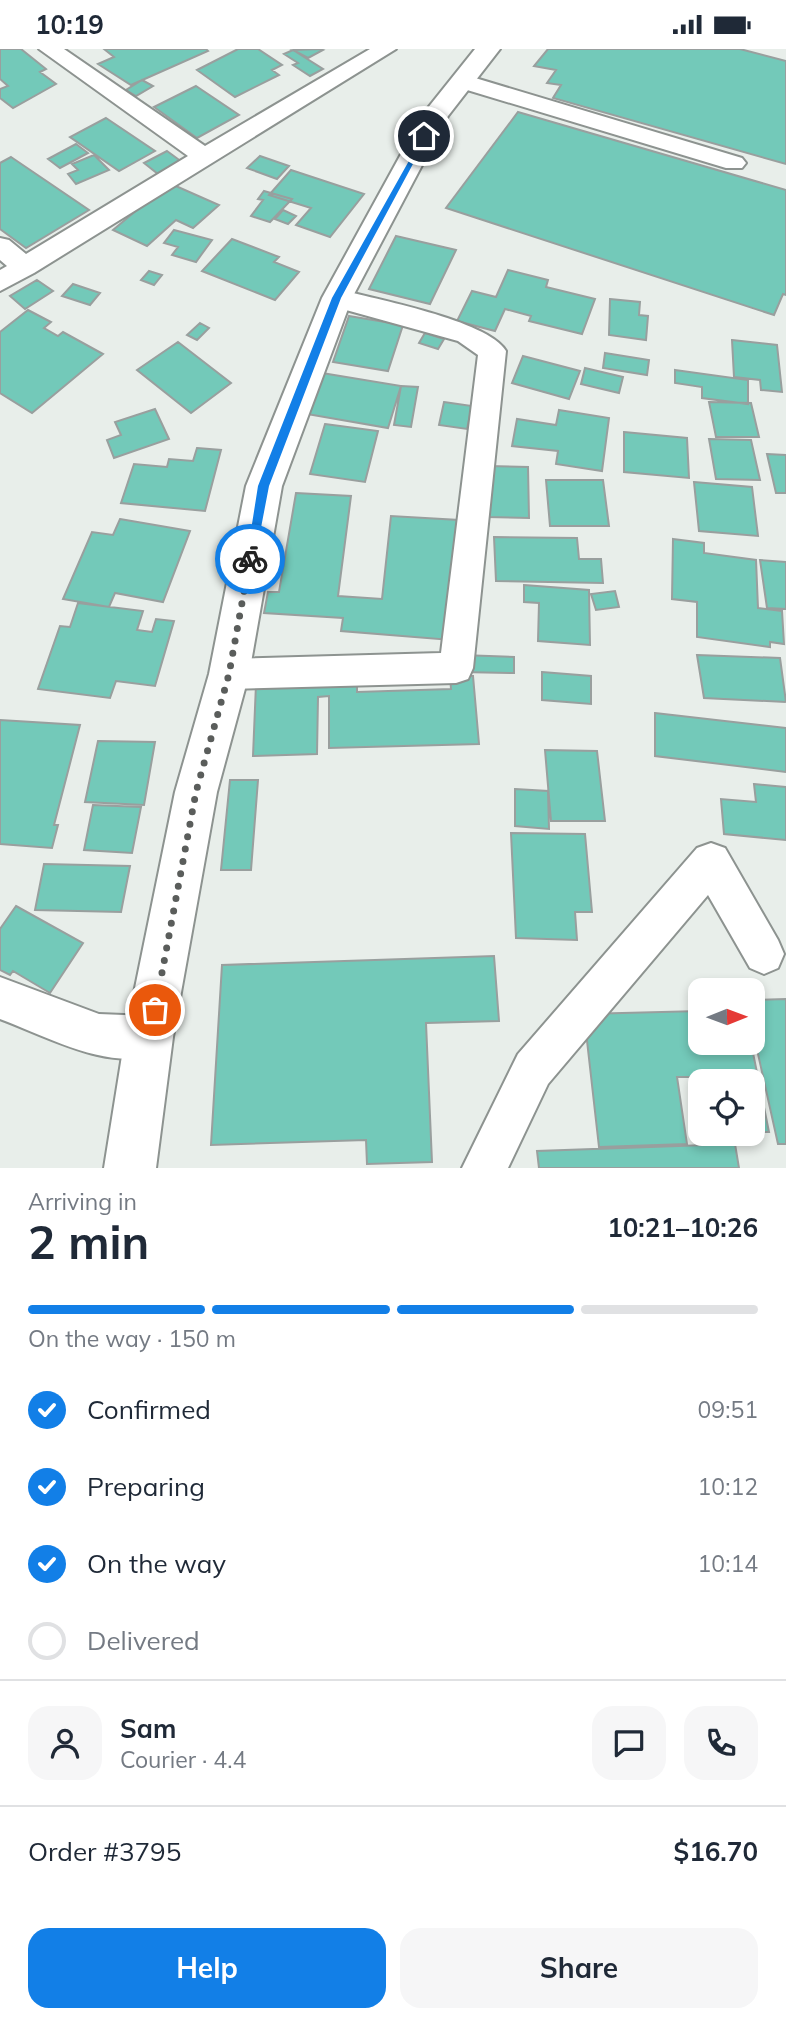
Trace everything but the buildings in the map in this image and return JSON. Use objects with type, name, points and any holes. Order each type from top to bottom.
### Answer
[{"type":"main road","points":[[130,1168],[149,1037],[196,792],[229,674],[264,486],[337,298],[436,114],[488,49]]},
{"type":"street","points":[[50,49],[204,156]]},
{"type":"street","points":[[0,282],[204,156],[385,49]]},
{"type":"street","points":[[463,81],[734,163]]},
{"type":"street","points":[[0,246],[25,267]]},
{"type":"street","points":[[229,674],[456,668],[492,351],[467,334],[337,298]]},
{"type":"street","points":[[484,1168],[533,1069],[711,862],[764,954]]},
{"type":"street","points":[[0,998],[99,1035],[149,1037]]},
{"type":"way so far","points":[[155,1010],[196,792],[229,674],[250,559]]},
{"type":"route","points":[[250,559],[264,486],[337,298],[424,136]]}]
